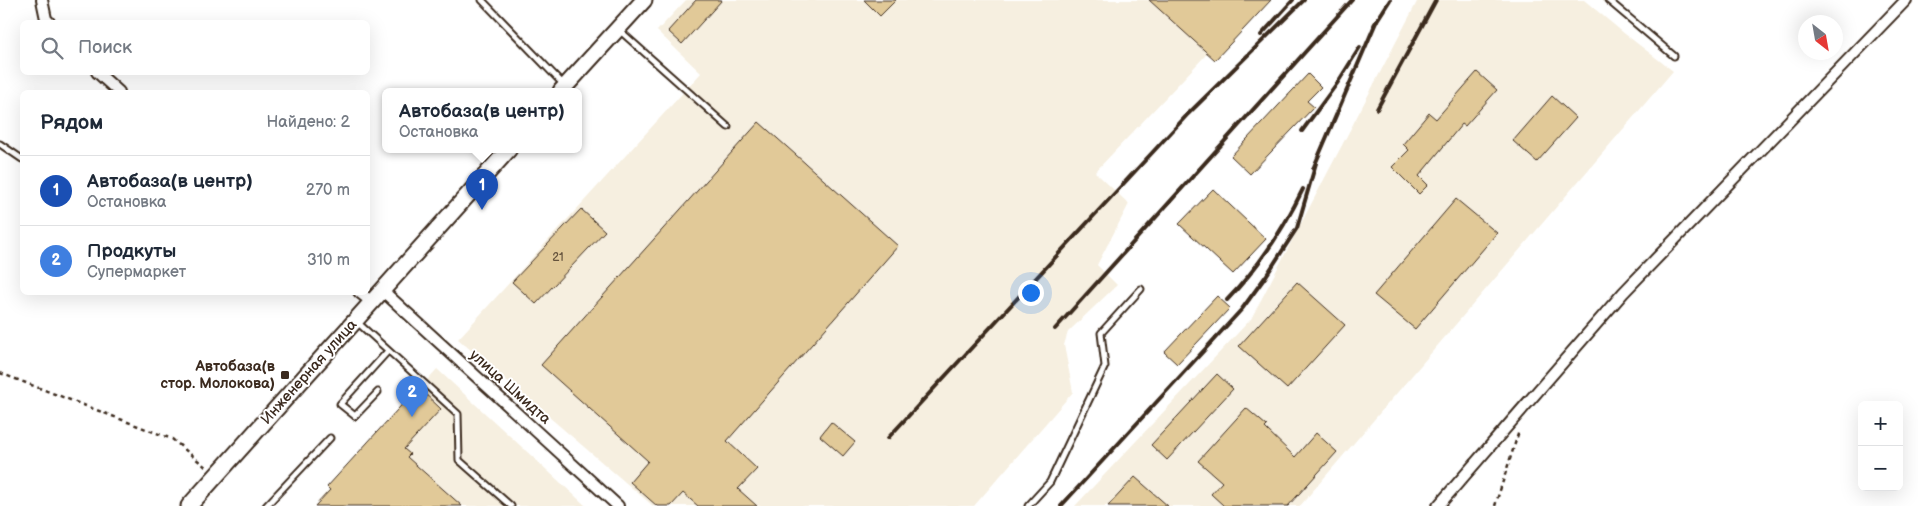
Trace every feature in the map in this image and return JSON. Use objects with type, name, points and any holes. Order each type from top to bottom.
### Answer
[{"type":"street","points":[[42,0],[48,20]]},
{"type":"street","points":[[564,88],[644,0]]},
{"type":"street","points":[[1438,506],[1623,293],[1906,0]]},
{"type":"street","points":[[101,75],[117,90]]},
{"type":"street","name":"Инженерная улица","points":[[189,506],[505,153]]},
{"type":"street","name":"улица Шмидта","points":[[383,291],[618,506]]},
{"type":"street","points":[[363,295],[373,302]]},
{"type":"lane","points":[[482,0],[562,88]]},
{"type":"lane","points":[[1608,0],[1674,56]]},
{"type":"lane","points":[[618,29],[728,127]]},
{"type":"lane","points":[[0,144],[20,158]]},
{"type":"lane","points":[[1028,506],[1050,482],[1105,366],[1101,332],[1141,289]]},
{"type":"lane","points":[[356,321],[458,414],[459,460],[510,506]]},
{"type":"lane","points":[[378,392],[354,416],[340,404],[388,350]]},
{"type":"lane","points":[[266,506],[330,438]]},
{"type":"path","points":[[0,373],[172,439],[216,475]]},
{"type":"path","points":[[1495,506],[1519,430]]},
{"type":"shaded area","points":[[686,0],[1258,0],[1095,172],[1129,204],[1097,265],[1117,285],[1068,332],[1064,345],[1073,392],[974,506],[653,506],[458,339],[701,73],[657,31]]},
{"type":"shaded area","points":[[1418,0],[1584,0],[1673,71],[1300,506],[1075,506],[1251,319]]},
{"type":"shaded area","points":[[437,369],[586,506],[314,506]]},
{"type":"building","points":[[696,0],[722,0],[682,44],[668,31]]},
{"type":"building","points":[[864,0],[896,0],[880,16]]},
{"type":"building","points":[[1149,0],[1271,0],[1215,60]]},
{"type":"building","points":[[1477,72],[1497,90],[1465,126],[1462,124],[1419,176],[1428,185],[1419,194],[1392,167],[1409,150],[1403,144],[1429,113],[1436,119]]},
{"type":"building","points":[[1308,74],[1321,87],[1307,101],[1314,107],[1250,174],[1231,156]]},
{"type":"building","points":[[1552,96],[1576,118],[1537,162],[1513,141]]},
{"type":"building","points":[[759,122],[898,246],[727,441],[757,469],[738,489],[757,506],[698,506],[683,493],[671,506],[657,506],[630,482],[648,461],[541,365]]},
{"type":"building","points":[[1213,189],[1266,239],[1233,274],[1179,224]]},
{"type":"building","points":[[1456,199],[1497,233],[1415,329],[1374,295]]},
{"type":"building","points":[[581,209],[605,231],[536,304],[512,282]]},
{"type":"building","points":[[1297,282],[1345,325],[1287,389],[1239,346]]},
{"type":"building","points":[[1217,296],[1230,308],[1177,364],[1164,352]]},
{"type":"building","points":[[1217,374],[1233,389],[1167,460],[1151,445]]},
{"type":"building","points":[[418,387],[441,409],[404,449],[410,454],[407,457],[462,506],[315,506],[330,490],[327,487]]},
{"type":"building","points":[[1246,408],[1267,426],[1265,428],[1295,457],[1316,433],[1337,452],[1288,506],[1224,506],[1211,494],[1222,482],[1198,461]]},
{"type":"building","points":[[831,422],[855,442],[843,456],[820,436]]},
{"type":"building","points":[[1135,477],[1168,506],[1108,506]]},
{"type":"railway","points":[[1261,35],[1293,0]]},
{"type":"railway","points":[[888,438],[1188,114],[1304,0]]},
{"type":"railway","points":[[1055,329],[1352,0]]},
{"type":"railway","points":[[1374,25],[1390,0]]},
{"type":"railway","points":[[1377,109],[1436,0]]},
{"type":"railway","points":[[1313,169],[1377,20]]},
{"type":"railway","points":[[1302,131],[1338,82],[1360,47]]},
{"type":"railway","points":[[1061,506],[1242,309],[1297,228],[1316,163]]},
{"type":"railway","points":[[1227,300],[1270,248],[1303,189]]},
{"type":"place","name":"Автобаза(в центр)","points":[[482,210]]},
{"type":"place","name":"Автобаза(в стор. Молокова)","points":[[285,375]]},
{"type":"place","name":"Продкуты","points":[[412,417]]}]
